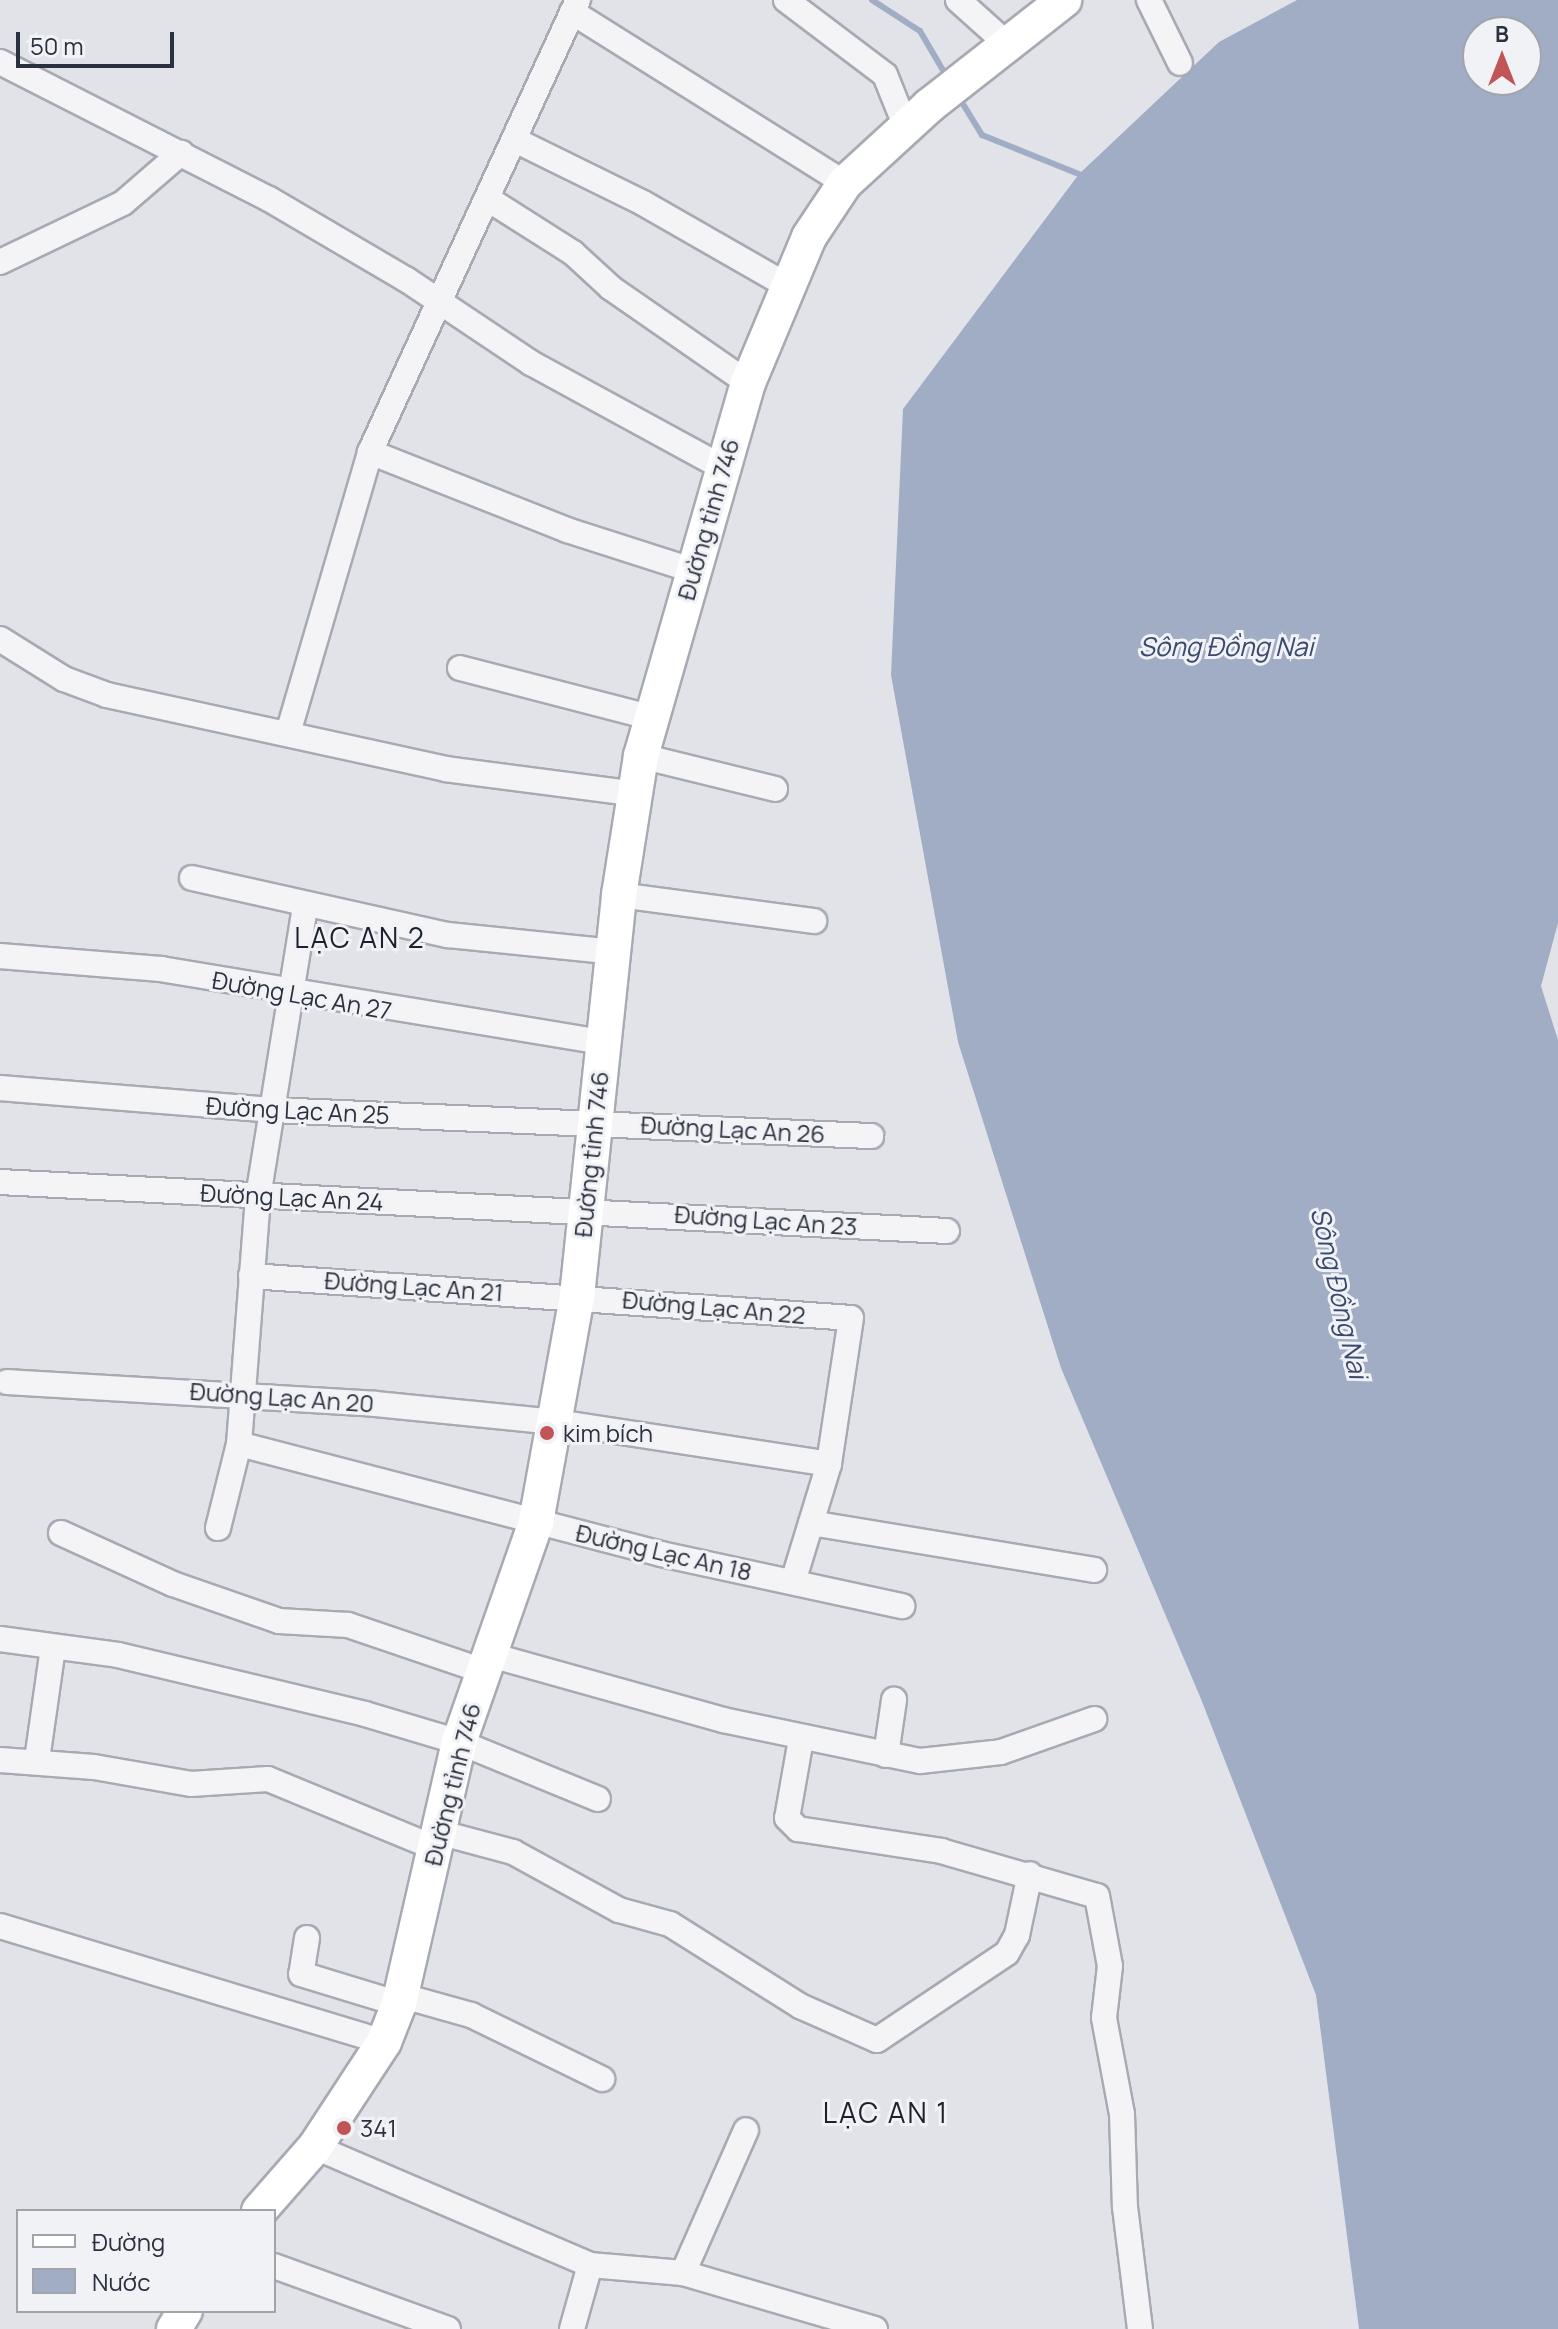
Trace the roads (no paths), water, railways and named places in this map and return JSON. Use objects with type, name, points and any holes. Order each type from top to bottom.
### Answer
[{"type":"main road","points":[[998,50],[1064,0]]},
{"type":"main road","name":"Đường tỉnh 746","points":[[261,2209],[315,2147],[384,2042],[401,2000],[459,1742],[536,1522],[577,1296],[619,895],[638,794],[641,756],[649,717],[695,571],[748,383],[809,237],[845,183],[917,116],[998,50]]},
{"type":"street","points":[[786,0],[885,75],[917,116]]},
{"type":"street","points":[[958,0],[998,50]]},
{"type":"street","points":[[1149,0],[1180,63]]},
{"type":"street","points":[[288,733],[370,452],[437,301],[517,141],[575,6],[845,183]]},
{"type":"street","points":[[0,62],[269,199],[559,379],[722,467]]},
{"type":"street","points":[[517,141],[643,203],[788,286]]},
{"type":"street","points":[[0,262],[123,203],[181,153]]},
{"type":"street","points":[[488,199],[573,253],[611,288],[748,383]]},
{"type":"street","points":[[370,452],[567,530],[695,571]]},
{"type":"street","points":[[0,639],[51,672],[107,695],[445,769],[638,794]]},
{"type":"street","points":[[460,668],[649,717]]},
{"type":"street","points":[[641,756],[775,789]]},
{"type":"street","points":[[192,878],[305,906],[448,935],[614,952]]},
{"type":"street","points":[[619,895],[814,921]]},
{"type":"street","points":[[218,1528],[239,1444],[258,1197],[287,993],[305,906]]},
{"type":"street","name":"Đường Lạc An 27","points":[[0,956],[161,969],[287,993],[602,1042]]},
{"type":"street","name":"Đường Lạc An 25","points":[[0,1088],[272,1110],[596,1122]]},
{"type":"street","name":"Đường Lạc An 26","points":[[596,1122],[871,1136]]},
{"type":"street","name":"Đường Lạc An 24","points":[[0,1182],[258,1197],[585,1209]]},
{"type":"street","name":"Đường Lạc An 23","points":[[585,1209],[947,1231]]},
{"type":"street","name":"Đường Lạc An 21","points":[[251,1276],[577,1296]]},
{"type":"street","name":"Đường Lạc An 22","points":[[577,1296],[851,1318],[829,1464]]},
{"type":"street","name":"Đường Lạc An 20","points":[[7,1382],[241,1394],[556,1422],[829,1464]]},
{"type":"street","name":"Đường Lạc An 18","points":[[239,1444],[536,1522],[902,1606]]},
{"type":"street","points":[[793,1582],[829,1464]]},
{"type":"street","points":[[811,1523],[1094,1570]]},
{"type":"street","points":[[61,1533],[173,1584],[279,1621],[348,1625],[485,1662],[594,1682],[801,1739],[886,1755],[920,1761],[960,1760],[1001,1752],[1094,1719]]},
{"type":"street","points":[[0,1639],[118,1655],[459,1742],[598,1799]]},
{"type":"street","points":[[37,1760],[53,1647]]},
{"type":"street","points":[[886,1755],[894,1700]]},
{"type":"street","points":[[801,1739],[787,1818],[798,1829],[941,1851],[1030,1874],[1098,1899],[1110,1966],[1104,2018],[1122,2114],[1125,2207],[1140,2329]]},
{"type":"street","points":[[0,1760],[37,1760],[191,1784],[268,1779],[436,1840],[513,1852],[619,1910],[670,1924],[800,2006],[877,2040],[1007,1953],[1017,1935],[1030,1874]]},
{"type":"street","points":[[0,1926],[384,2042]]},
{"type":"street","points":[[307,1938],[301,1974],[471,2015],[602,2079]]},
{"type":"street","points":[[683,2273],[746,2130]]},
{"type":"street","points":[[315,2147],[590,2265],[683,2273],[875,2329]]},
{"type":"street","points":[[572,2329],[590,2265]]},
{"type":"street","points":[[276,2267],[448,2329]]},
{"type":"water","name":"Sông Đồng Nai","points":[[1297,0],[1558,0],[1558,923],[1541,986],[1558,1040],[1558,2329],[1359,2329],[1316,1995],[1201,1699],[1061,1368],[958,1042],[891,675],[903,409],[1079,174],[1219,42]]},
{"type":"waterway","points":[[872,0],[920,31],[948,79]]},
{"type":"waterway","points":[[958,96],[982,135],[1079,174]]},
{"type":"place","name":"kim bích","points":[[547,1433]]},
{"type":"place","name":"341","points":[[344,2128]]},
{"type":"district","name":"LẠC AN 2","points":[[360,937]]},
{"type":"district","name":"LẠC AN 1","points":[[886,2112]]}]
